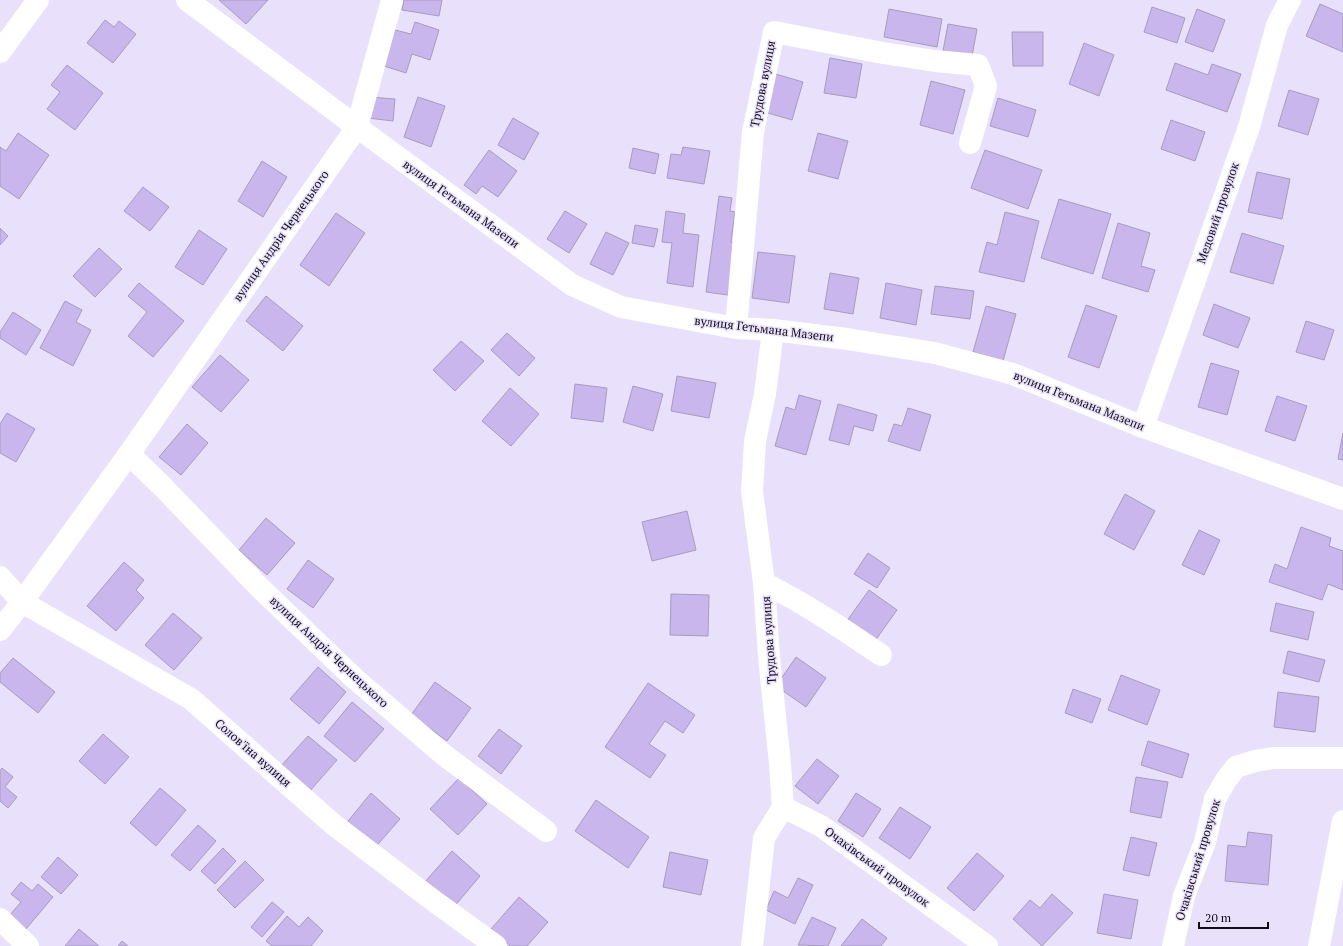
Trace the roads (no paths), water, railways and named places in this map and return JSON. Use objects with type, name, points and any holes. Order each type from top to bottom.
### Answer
[{"type":"street","points":[[0,52],[38,0]]},
{"type":"street","name":"вулиця Гетьмана Мазепи","points":[[187,0],[357,128],[572,285],[621,307],[736,328],[773,330],[847,339],[935,354],[1013,374],[1143,427],[1343,499]]},
{"type":"street","name":"вулиця Андрія Чернецького","points":[[0,630],[129,454],[357,128],[392,0]]},
{"type":"street","name":"Медовий провулок","points":[[1143,427],[1248,127],[1277,24],[1290,0]]},
{"type":"street","name":"Трудова вулиця","points":[[736,328],[753,132],[774,32],[883,54],[978,65],[986,86],[970,143]]},
{"type":"street","name":"Трудова вулиця","points":[[773,330],[765,394],[755,442],[752,491],[764,583],[769,657],[783,807]]},
{"type":"street","name":"вулиця Андрія Чернецького","points":[[129,454],[164,488],[260,588],[354,678],[444,755],[546,831]]},
{"type":"street","name":"Солов'їна вулиця","points":[[0,577],[22,602],[191,699],[334,825],[496,946]]},
{"type":"street","points":[[764,583],[791,597],[834,623],[881,655]]},
{"type":"street","name":"Очаківський провулок","points":[[1173,946],[1184,896],[1205,842],[1216,799],[1226,780],[1236,767],[1255,761],[1273,758],[1343,758]]},
{"type":"street","points":[[752,946],[764,838],[783,807]]},
{"type":"street","name":"Очаківський провулок","points":[[783,807],[821,826],[987,946]]},
{"type":"street","points":[[1319,946],[1343,821]]},
{"type":"street","points":[[0,919],[28,946]]}]
